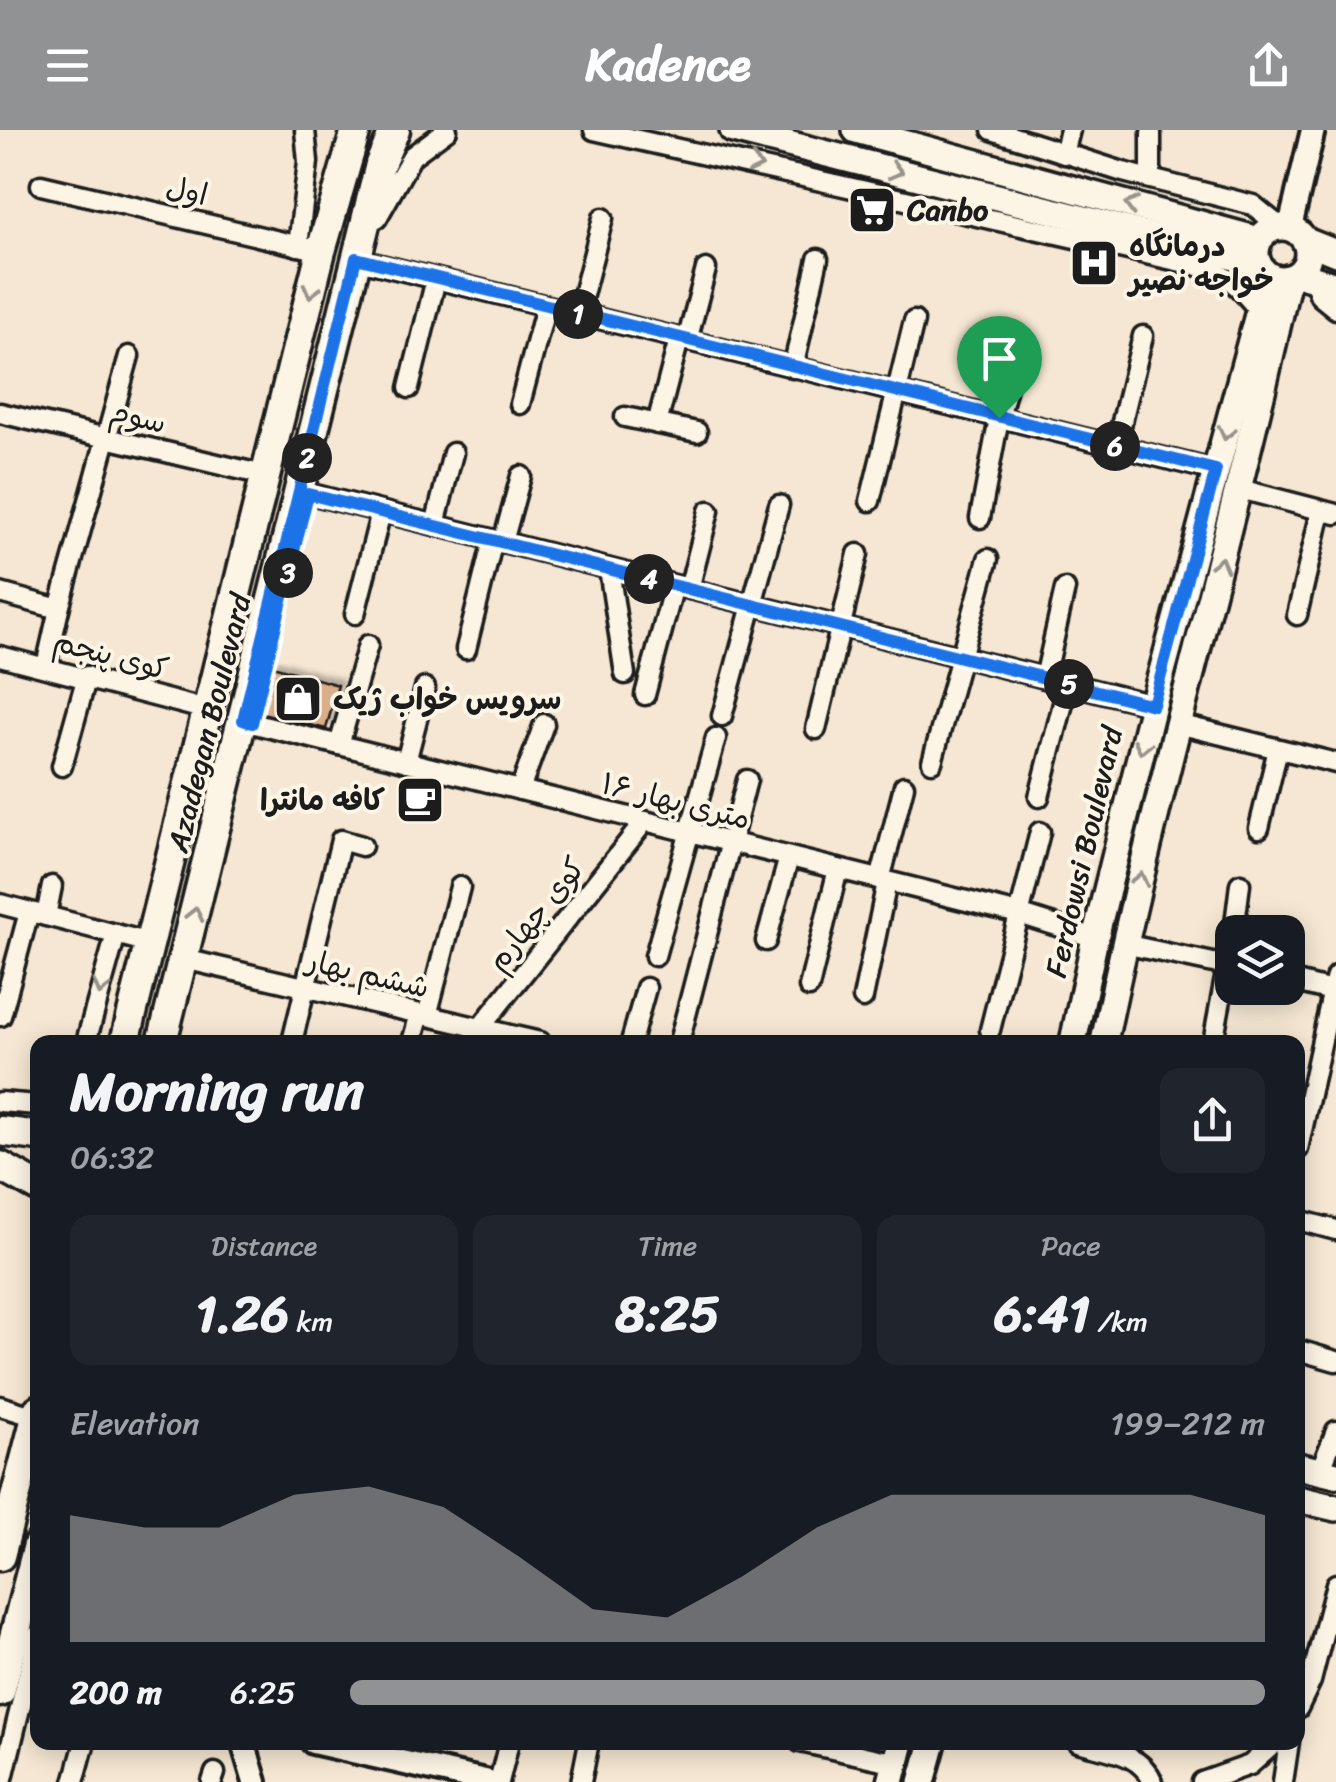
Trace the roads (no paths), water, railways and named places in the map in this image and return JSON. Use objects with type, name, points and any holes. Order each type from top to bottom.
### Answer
[{"type":"main road","name":"Azadegan Boulevard","points":[[164,1035],[247,722],[380,164],[395,130]]},
{"type":"main road","points":[[733,130],[1276,245],[1336,253]]},
{"type":"main road","points":[[856,130],[1276,245]]},
{"type":"main road","name":"Azadegan Boulevard","points":[[139,1035],[150,943],[264,475],[310,248],[352,141]]},
{"type":"main road","points":[[352,141],[373,153],[380,164]]},
{"type":"main road","points":[[1276,245],[1278,279],[1309,279]]},
{"type":"main road","name":"Ferdowsi Boulevard","points":[[1075,1035],[1095,938],[1153,705],[1276,245],[1309,253],[1309,279],[1264,388],[1124,944],[1105,1035]]},
{"type":"main road","points":[[1238,382],[1247,375],[1259,378],[1264,388]]},
{"type":"main road","points":[[1095,938],[1124,944]]},
{"type":"main road","points":[[0,1131],[30,1135]]},
{"type":"main road","points":[[0,1166],[30,1183]]},
{"type":"main road","points":[[0,1556],[4,1521],[30,1437]]},
{"type":"main road","points":[[1305,1501],[1336,1508]]},
{"type":"main road","points":[[0,1692],[30,1643]]},
{"type":"main road","points":[[922,1782],[931,1750]]},
{"type":"street","points":[[306,130],[310,248]]},
{"type":"street","points":[[594,130],[628,133],[1224,274],[1260,311]]},
{"type":"street","points":[[992,130],[1064,154],[1252,205],[1276,245]]},
{"type":"street","points":[[1064,154],[1070,130]]},
{"type":"street","points":[[1224,274],[1276,245],[1312,130]]},
{"type":"street","points":[[442,133],[412,156],[397,177],[360,259],[1216,470]]},
{"type":"street","points":[[1151,133],[1151,178]]},
{"type":"street","name":"اول","points":[[40,185],[310,248]]},
{"type":"street","points":[[578,314],[603,218]]},
{"type":"street","points":[[793,368],[818,259]]},
{"type":"street","points":[[657,424],[706,269]]},
{"type":"street","points":[[409,388],[436,279]]},
{"type":"street","points":[[1309,279],[1320,296],[1336,309]]},
{"type":"street","points":[[520,404],[546,306]]},
{"type":"street","points":[[870,501],[914,321]]},
{"type":"street","points":[[1116,446],[1143,336]]},
{"type":"street","points":[[980,518],[1017,349]]},
{"type":"street","points":[[46,666],[129,356]]},
{"type":"street","name":"سوم","points":[[0,413],[264,475]]},
{"type":"street","points":[[625,417],[697,432]]},
{"type":"street","points":[[435,525],[452,453]]},
{"type":"street","points":[[466,649],[521,476]]},
{"type":"street","points":[[1240,489],[1328,512],[1297,615]]},
{"type":"street","points":[[304,492],[1153,705]]},
{"type":"street","points":[[722,716],[779,505]]},
{"type":"street","points":[[645,695],[709,511]]},
{"type":"street","points":[[355,614],[381,512]]},
{"type":"street","points":[[816,729],[858,554]]},
{"type":"street","points":[[932,762],[988,558]]},
{"type":"street","points":[[609,569],[625,674]]},
{"type":"street","points":[[1045,678],[1065,589]]},
{"type":"street","points":[[0,593],[59,609]]},
{"type":"street","points":[[338,745],[368,644]]},
{"type":"street","name":"کوی پنجم","points":[[0,656],[206,710]]},
{"type":"street","points":[[62,766],[87,676]]},
{"type":"street","points":[[1040,798],[1068,684]]},
{"type":"street","points":[[406,762],[425,688]]},
{"type":"street","name":"۱۶ متری بهار","points":[[247,722],[1019,914],[1095,938]]},
{"type":"street","points":[[520,790],[544,724]]},
{"type":"street","points":[[1178,724],[1336,763]]},
{"type":"street","points":[[655,956],[716,738]]},
{"type":"street","points":[[1259,828],[1278,749]]},
{"type":"street","points":[[680,1035],[747,780]]},
{"type":"street","points":[[864,998],[904,786]]},
{"type":"street","name":"کوی چهارم","points":[[477,1035],[645,821]]},
{"type":"street","points":[[990,1030],[1040,832]]},
{"type":"street","points":[[294,1035],[341,840],[362,846]]},
{"type":"street","points":[[766,942],[788,857]]},
{"type":"street","points":[[809,987],[838,869]]},
{"type":"street","points":[[1236,915],[1240,884]]},
{"type":"street","points":[[1,1016],[52,886]]},
{"type":"street","points":[[415,1035],[460,887]]},
{"type":"street","points":[[0,904],[150,943]]},
{"type":"street","points":[[88,1035],[116,934]]},
{"type":"street","points":[[1124,944],[1215,964]]},
{"type":"street","name":"ششم بهار","points":[[184,959],[423,1015],[477,1035]]},
{"type":"street","points":[[1305,982],[1335,986],[1305,1119]]},
{"type":"street","points":[[634,1035],[646,988]]},
{"type":"street","points":[[1216,1035],[1222,1005]]},
{"type":"street","points":[[0,1102],[30,1105]]},
{"type":"street","points":[[1305,1222],[1336,1230]]},
{"type":"street","points":[[1305,1352],[1336,1361]]},
{"type":"street","points":[[0,1406],[30,1412]]},
{"type":"street","points":[[1318,1471],[1336,1431]]},
{"type":"street","points":[[1305,1694],[1336,1584]]},
{"type":"street","points":[[2,1782],[30,1646]]},
{"type":"street","points":[[74,1782],[83,1750]]},
{"type":"street","points":[[245,1750],[255,1782]]},
{"type":"street","points":[[340,1750],[428,1775],[489,1782]]},
{"type":"street","points":[[499,1782],[507,1750]]},
{"type":"street","points":[[580,1782],[587,1750]]},
{"type":"street","points":[[838,1750],[896,1762]]},
{"type":"street","points":[[1106,1750],[1144,1764],[1153,1782]]},
{"type":"street","points":[[1202,1782],[1250,1765],[1267,1750]]},
{"type":"street","points":[[1283,1782],[1288,1750]]},
{"type":"place","name":"Canbo","points":[[872,210]]},
{"type":"place","name":"درمانگاه خواجه نصیر","points":[[1094,263]]},
{"type":"place","name":"سرویس خواب ژیک","points":[[298,699]]},
{"type":"place","name":"کافه مانترا","points":[[420,800]]}]
